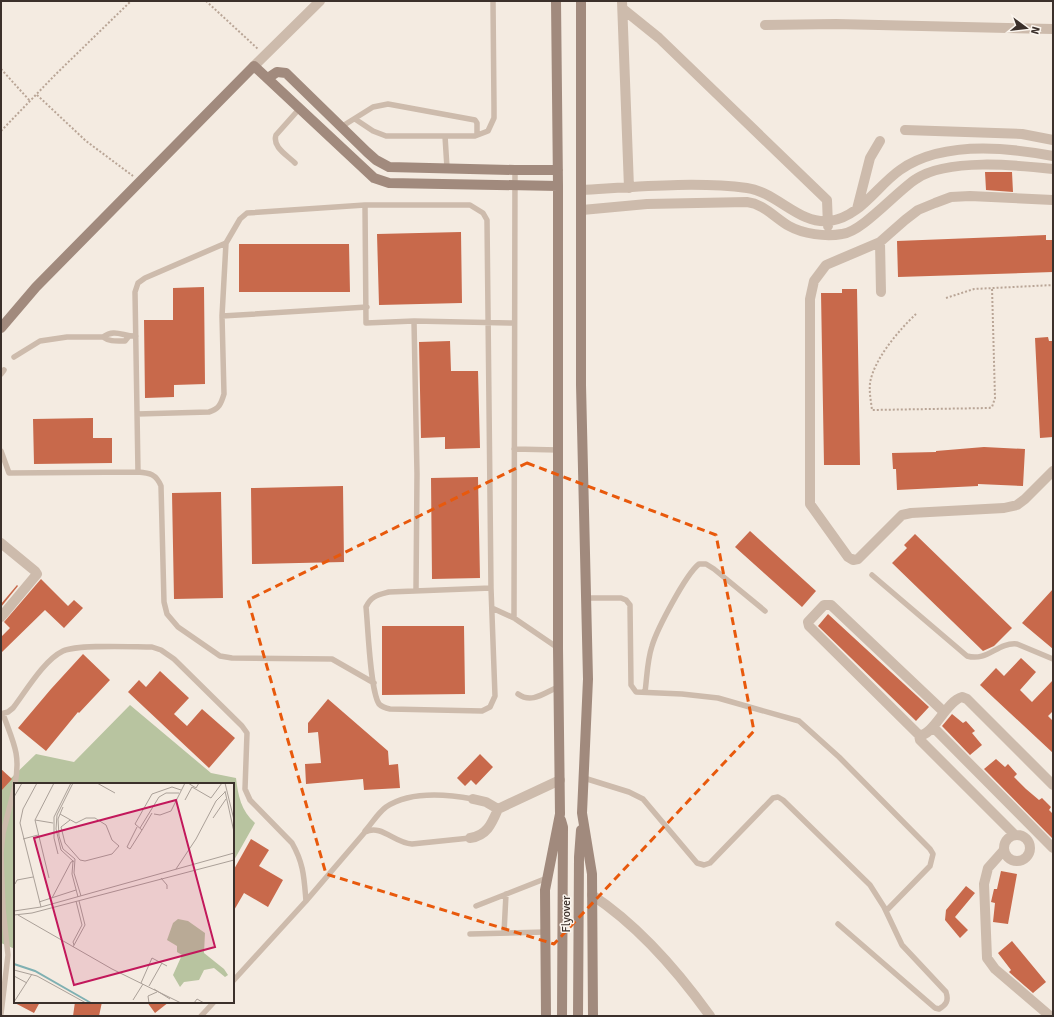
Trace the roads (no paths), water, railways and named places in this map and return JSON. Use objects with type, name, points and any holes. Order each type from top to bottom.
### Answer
[{"type":"main road","points":[[546,1016],[545,890],[560,814],[558,687],[558,170],[556,1]]},
{"type":"main road","points":[[581,1],[581,385],[588,679],[582,813],[592,874],[593,1016]]},
{"type":"main road","points":[[1,328],[36,287],[254,66],[374,178],[389,183],[558,186]]},
{"type":"main road","points":[[268,78],[281,71],[286,73],[376,160],[389,167],[558,170]]},
{"type":"main road","points":[[316,123],[325,112]]},
{"type":"main road","points":[[389,167],[389,183]]},
{"type":"main road","name":"Flyover","points":[[578,1016],[578,903],[582,813]]},
{"type":"main road","name":"Flyover","points":[[560,814],[563,827],[562,1016]]},
{"type":"street","points":[[254,66],[320,1]]},
{"type":"street","points":[[622,5],[629,188]]},
{"type":"street","points":[[622,5],[660,38],[827,200],[829,221],[828,234]]},
{"type":"street","points":[[765,25],[836,24],[1053,29]]},
{"type":"street","points":[[905,130],[1022,134],[1053,140]]},
{"type":"street","points":[[857,209],[870,158],[880,141]]},
{"type":"street","points":[[581,190],[647,187],[730,186],[748,188],[768,194],[808,218],[816,221],[829,221],[842,218],[857,209],[900,170],[928,156],[948,152],[994,149],[1053,156]]},
{"type":"street","points":[[582,210],[647,204],[704,202],[754,203],[789,226],[802,232],[841,235],[856,229],[903,189],[932,170],[959,166],[994,165],[1053,169]]},
{"type":"street","points":[[647,187],[647,204]]},
{"type":"street","points":[[1053,200],[970,196],[952,197],[918,210],[880,242],[826,265],[810,289],[810,504],[848,557],[853,560],[858,560],[902,515],[911,513],[1004,508],[1017,505],[1053,471]]},
{"type":"street","points":[[880,242],[881,292]]},
{"type":"street","points":[[1,543],[35,570],[37,574],[1,617]]},
{"type":"street","points":[[944,712],[832,605],[824,605],[808,622],[809,626],[919,735],[920,740],[1015,834],[1024,837],[1029,843],[1030,848],[1027,856],[1016,861],[1008,858],[1004,850],[1005,842],[1015,834]]},
{"type":"street","points":[[919,735],[926,734],[958,698],[967,699],[1053,785]]},
{"type":"street","points":[[933,727],[1053,848]]},
{"type":"street","points":[[470,838],[482,835],[490,826],[498,809],[560,780]]},
{"type":"street","points":[[474,799],[486,802],[498,809]]},
{"type":"street","points":[[1004,850],[988,868],[984,884],[987,958],[995,969],[1050,1016]]},
{"type":"street","points":[[592,895],[612,908],[651,943],[710,1016]]},
{"type":"lane","points":[[355,119],[373,132],[386,136],[477,136],[488,131],[494,118],[493,1]]},
{"type":"lane","points":[[341,127],[373,107],[388,104],[475,120],[477,122],[477,136]]},
{"type":"lane","points":[[295,163],[277,146],[275,139],[276,134],[300,108]]},
{"type":"lane","points":[[445,136],[446,168]]},
{"type":"lane","points":[[514,618],[515,170]]},
{"type":"lane","points":[[365,205],[366,323],[414,321],[514,323]]},
{"type":"lane","points":[[137,414],[209,412],[216,410],[221,405],[224,394],[222,316],[226,243],[240,219],[247,213],[365,205],[470,205],[483,213],[487,220],[491,588],[495,696],[490,707],[482,711],[390,709],[384,708],[379,704],[374,684],[366,607],[369,600],[373,597],[389,592],[491,588]]},
{"type":"lane","points":[[138,472],[137,414],[132,336],[135,292],[138,283],[144,278],[226,243]]},
{"type":"lane","points":[[222,316],[366,307]]},
{"type":"lane","points":[[414,321],[417,474],[416,591]]},
{"type":"lane","points":[[103,337],[108,333],[114,332],[125,333],[132,336]]},
{"type":"lane","points":[[14,357],[40,341],[67,337],[103,337],[108,341],[125,341],[132,336]]},
{"type":"lane","points":[[514,449],[558,450]]},
{"type":"lane","points":[[1,451],[9,473],[150,473],[157,478],[161,486],[164,602],[167,614],[178,627],[220,656],[232,658],[332,659],[374,684]]},
{"type":"lane","points":[[645,692],[651,647],[690,574],[699,564],[706,564],[714,569],[765,611]]},
{"type":"lane","points":[[872,575],[967,656],[979,658],[1011,643],[1017,644],[1053,659]]},
{"type":"lane","points":[[586,598],[621,598],[626,600],[630,605],[631,685],[636,692],[682,694],[718,698],[799,721],[839,757],[930,849],[933,854],[930,866],[886,911]]},
{"type":"lane","points":[[492,608],[514,618],[558,648]]},
{"type":"lane","points":[[15,783],[19,767],[18,757],[2,714],[13,708],[49,661],[64,651],[77,647],[152,647],[161,650],[185,670],[242,726],[247,733],[244,789],[250,800],[292,843],[297,852],[303,865],[306,901]]},
{"type":"lane","points":[[518,694],[525,699],[531,699],[558,687]]},
{"type":"lane","points":[[584,778],[629,792],[643,799],[697,863],[704,865],[710,863],[773,798],[778,797],[870,885],[878,896],[902,945],[946,992],[948,998],[945,1005],[939,1009],[935,1008],[838,924]]},
{"type":"lane","points":[[1,1014],[8,956],[3,909],[1,853],[3,833],[14,789]]},
{"type":"lane","points":[[234,980],[306,901],[384,808],[400,799],[449,794],[474,799]]},
{"type":"lane","points":[[365,832],[371,829],[377,829],[403,843],[412,844],[470,838]]},
{"type":"lane","points":[[476,906],[547,878]]},
{"type":"lane","points":[[504,933],[506,894]]},
{"type":"lane","points":[[470,934],[545,932]]},
{"type":"lane","points":[[201,1016],[213,1003]]}]
